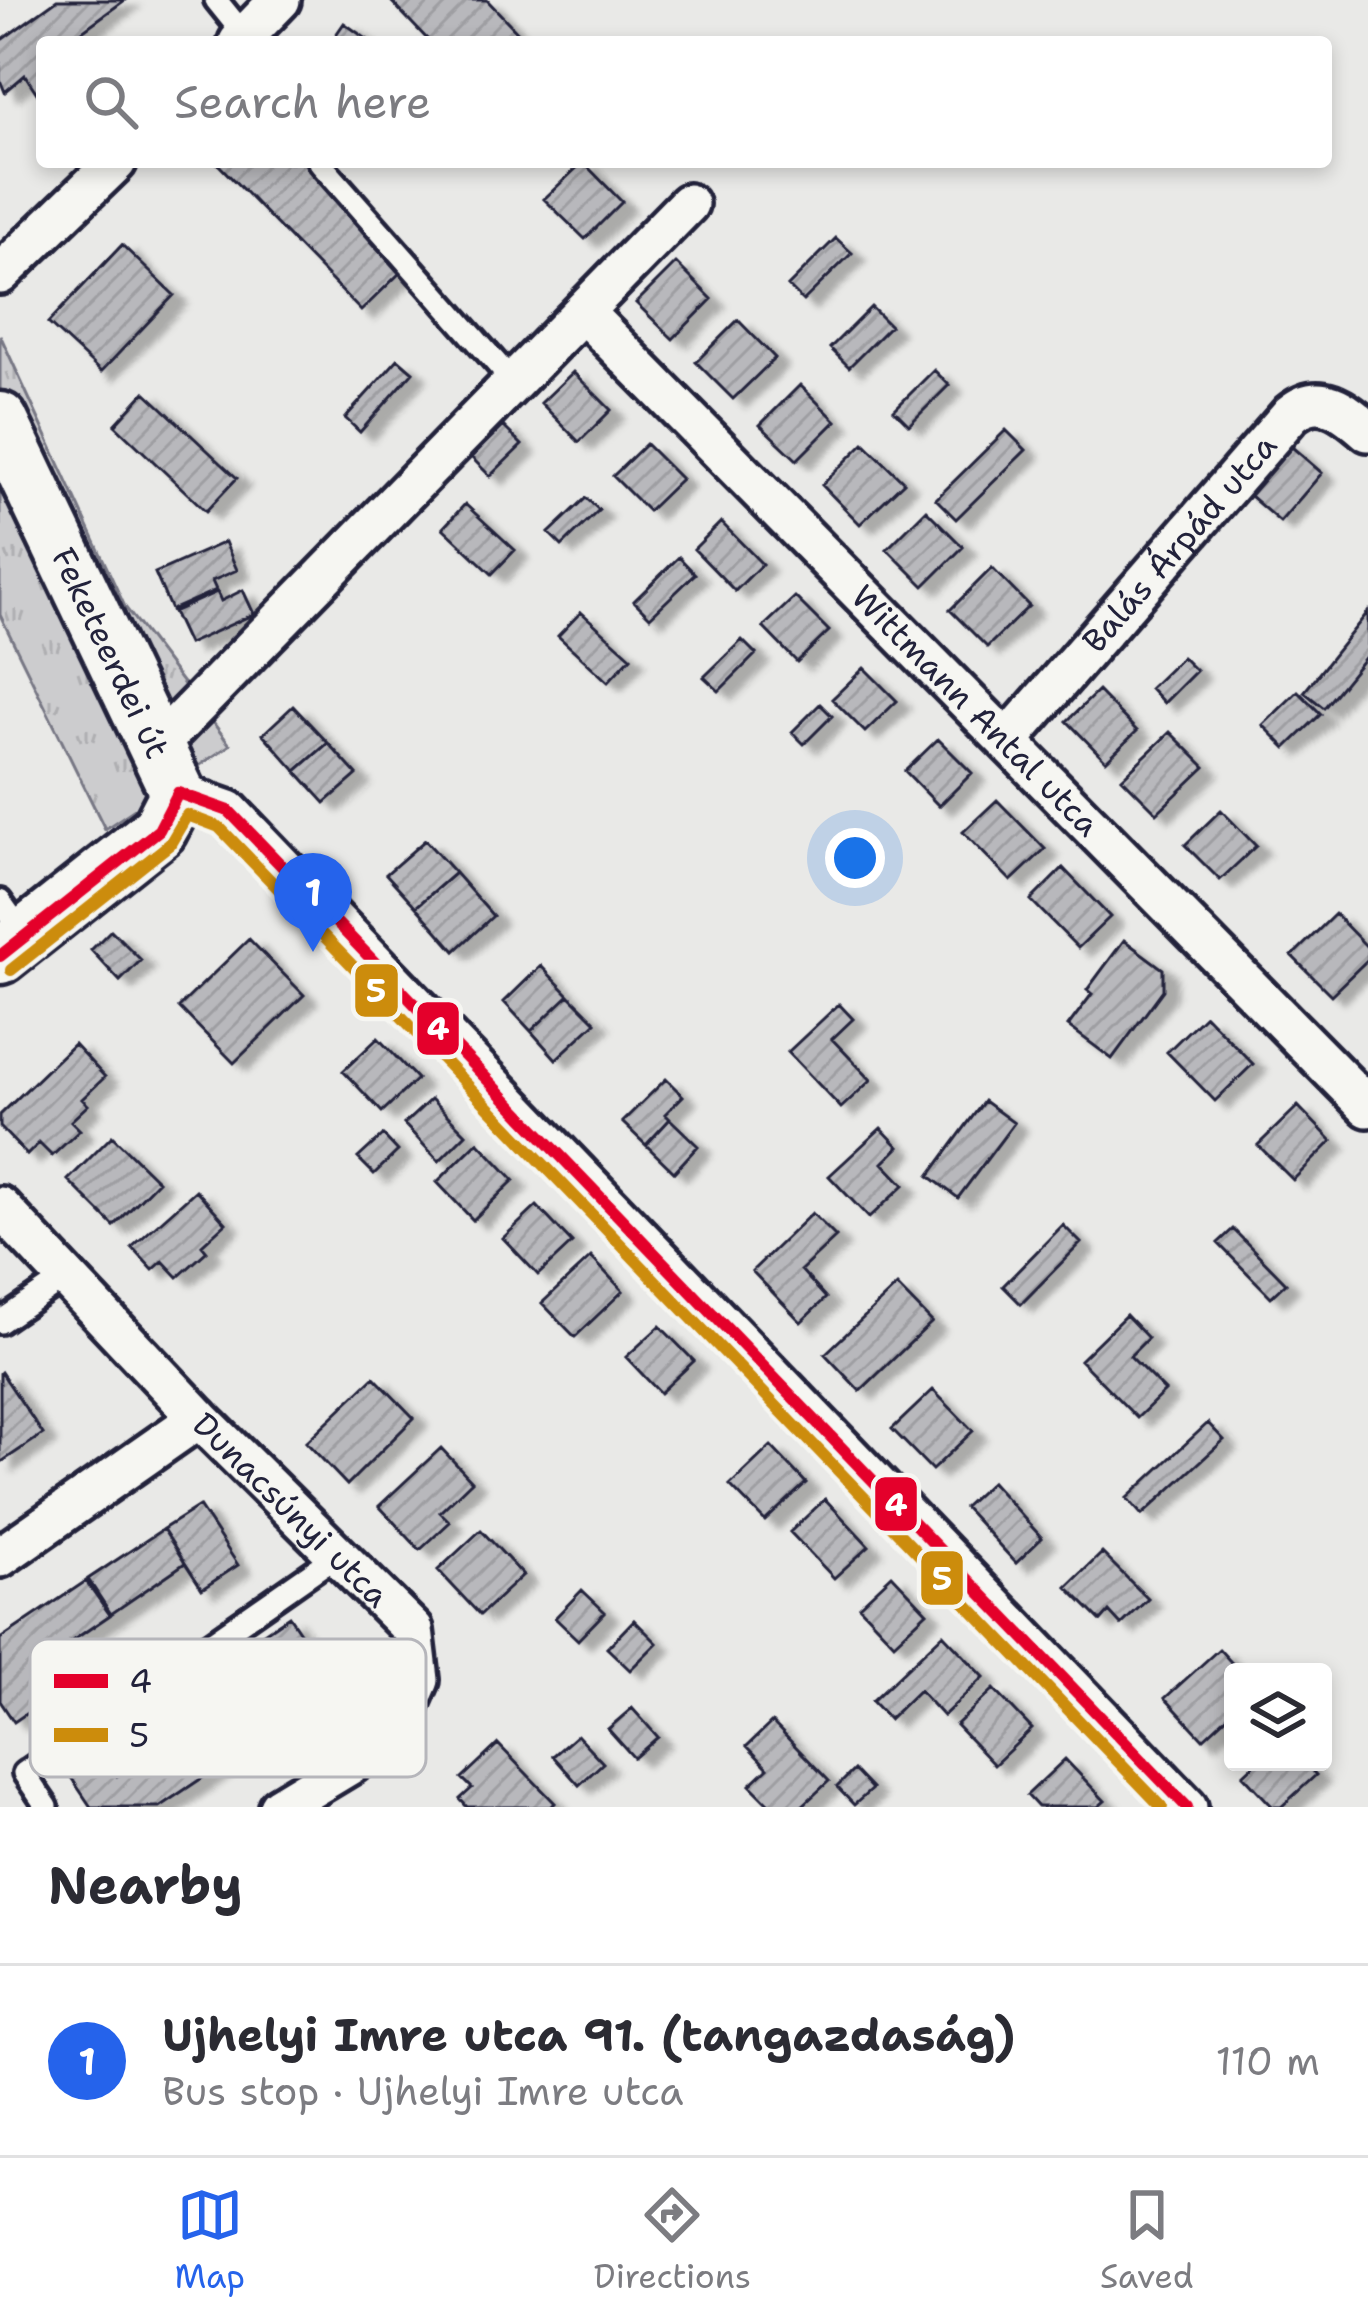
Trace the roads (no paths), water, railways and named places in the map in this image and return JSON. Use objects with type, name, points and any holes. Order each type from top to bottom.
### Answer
[{"type":"main road","name":"Feketeerdei út","points":[[0,420],[167,770],[159,830],[9,931]]},
{"type":"street","points":[[245,36],[280,0]]},
{"type":"street","points":[[0,274],[110,168]]},
{"type":"street","points":[[688,204],[514,383],[167,770],[229,811],[1187,1807]]},
{"type":"street","name":"Wittmann Antal utca","points":[[584,313],[1368,1107]]},
{"type":"street","name":"Balás Árpád utca","points":[[1008,740],[1291,414],[1306,403],[1326,402],[1368,431]]},
{"type":"street","name":"Dunacsúnyi utca","points":[[0,1207],[199,1418],[412,1630],[413,1639]]},
{"type":"street","points":[[0,1557],[199,1418]]},
{"type":"street","name":"Dunacsúnyi utca","points":[[279,1807],[329,1777]]},
{"type":"lane","points":[[216,0],[240,36]]},
{"type":"lane","points":[[324,168],[514,383]]},
{"type":"lane","points":[[0,1322],[65,1277]]},
{"type":"lane","points":[[216,1639],[337,1555]]},
{"type":"lane","points":[[30,1769],[24,1773],[47,1807]]},
{"type":"place","name":"Ujhelyi Imre utca 91. (tangazdaság)","points":[[313,952]]}]
